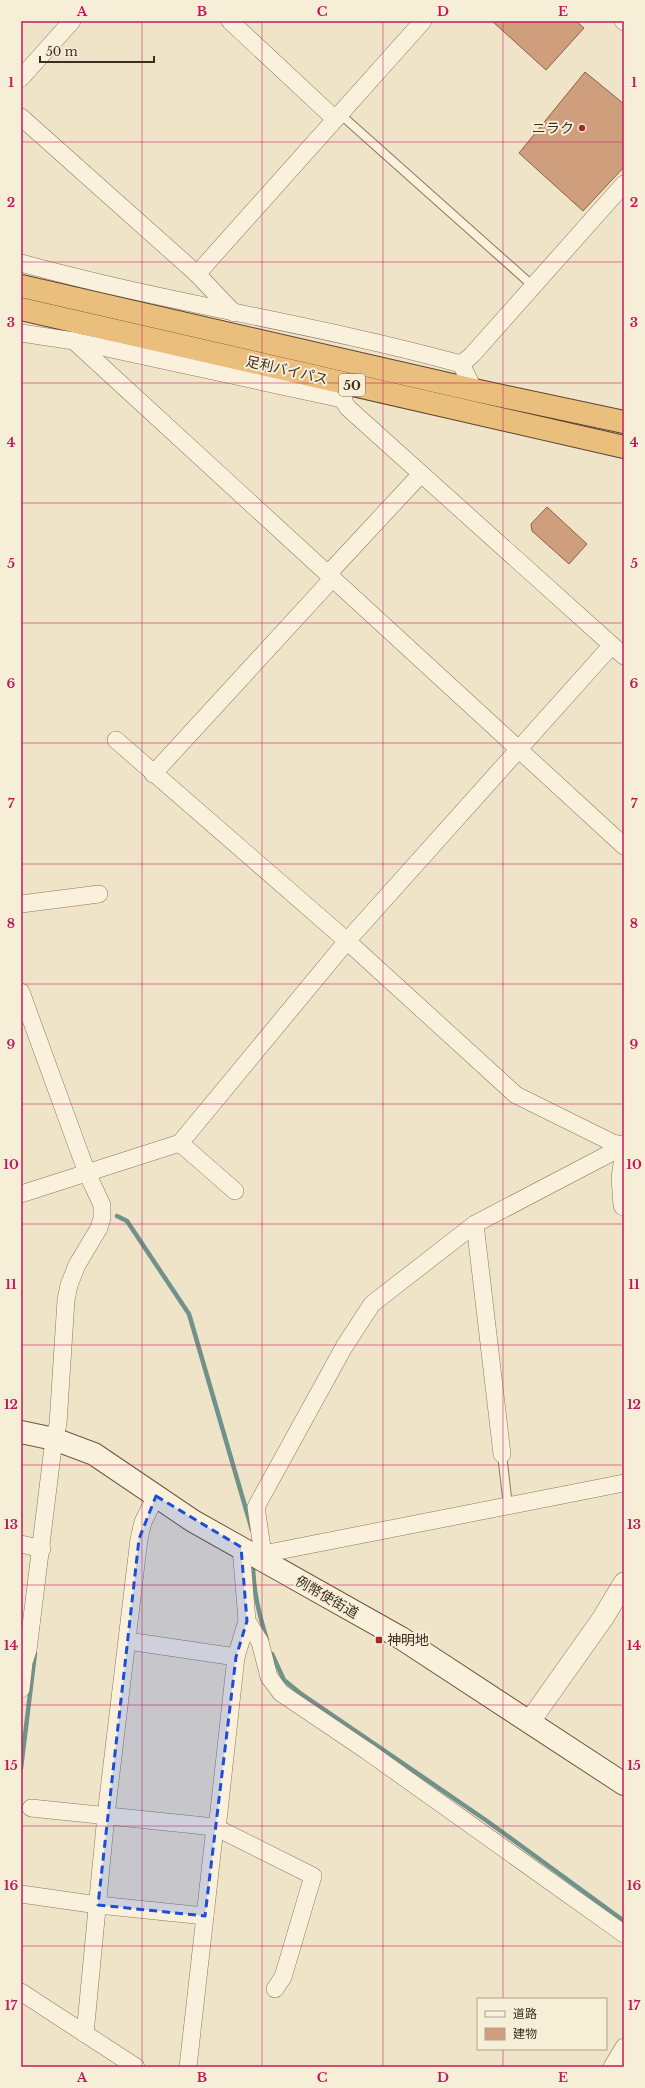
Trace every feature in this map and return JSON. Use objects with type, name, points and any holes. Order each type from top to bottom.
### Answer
[{"type":"highway","name":"足利バイパス","points":[[21,286],[474,390],[624,422]]},
{"type":"highway","name":"足利バイパス","points":[[21,309],[77,332],[346,392],[624,447]]},
{"type":"main road","name":"例幣使街道","points":[[21,1432],[54,1439],[94,1454],[193,1521],[250,1551],[401,1638],[530,1721],[624,1784]]},
{"type":"street","points":[[21,78],[72,21]]},
{"type":"street","points":[[230,21],[338,116]]},
{"type":"street","points":[[197,274],[423,21]]},
{"type":"street","points":[[21,117],[197,274],[234,313]]},
{"type":"street","points":[[461,364],[472,355],[624,184]]},
{"type":"street","points":[[21,263],[234,313],[420,353],[461,364],[474,390]]},
{"type":"street","points":[[21,333],[77,332],[330,576],[624,846]]},
{"type":"street","points":[[21,1194],[180,1143],[347,941],[518,750],[618,650],[348,408],[346,392]]},
{"type":"street","points":[[153,774],[421,474]]},
{"type":"street","points":[[116,740],[153,774],[347,941],[516,1095],[613,1143],[624,1146]]},
{"type":"street","points":[[21,904],[99,894]]},
{"type":"street","points":[[21,992],[87,1173],[102,1205],[102,1218],[94,1238],[77,1265],[69,1285],[66,1300],[58,1424],[54,1439],[42,1549],[28,1650],[22,1662],[21,1689]]},
{"type":"street","points":[[180,1143],[235,1191]]},
{"type":"street","points":[[188,2067],[236,1657],[247,1621],[250,1551],[256,1507],[344,1347],[372,1304],[474,1224],[624,1146]]},
{"type":"street","points":[[624,1164],[622,1178],[624,1205]]},
{"type":"street","points":[[474,1224],[502,1454]]},
{"type":"street","points":[[250,1551],[508,1506],[624,1483]]},
{"type":"street","points":[[85,2034],[106,1815],[139,1540],[143,1522],[156,1496]]},
{"type":"street","points":[[21,1544],[42,1549]]},
{"type":"street","points":[[530,1721],[603,1618],[624,1584]]},
{"type":"street","points":[[247,1621],[260,1642],[269,1677],[281,1693],[368,1751],[624,1934]]},
{"type":"street","points":[[128,1641],[236,1657]]},
{"type":"street","points":[[31,1808],[215,1827],[313,1876],[283,1978],[275,1989]]},
{"type":"street","points":[[21,1894],[98,1905],[205,1916]]},
{"type":"street","points":[[21,1992],[136,2067]]},
{"type":"street","points":[[612,2067],[624,2047]]},
{"type":"lane","points":[[338,116],[533,286]]},
{"type":"lane","points":[[502,1454],[508,1506]]},
{"type":"highlighted area","points":[[156,1496],[241,1547],[247,1621],[236,1657],[205,1916],[98,1905],[139,1539]]},
{"type":"building","points":[[492,21],[576,21],[584,28],[546,70]]},
{"type":"building","name":"ニラク","points":[[585,72],[624,104],[624,167],[583,211],[519,153]]},
{"type":"building","points":[[547,507],[587,544],[569,564],[532,531],[531,524]]},
{"type":"waterway","points":[[117,1216],[127,1221],[189,1314],[252,1530]]},
{"type":"waterway","points":[[253,1563],[257,1602],[267,1640]]},
{"type":"waterway","points":[[21,1768],[35,1653]]},
{"type":"waterway","points":[[272,1654],[284,1680],[300,1693],[487,1821],[624,1921]]},
{"type":"place","name":"ニラク","points":[[582,128]]},
{"type":"place","name":"神明地","points":[[379,1640]]}]
